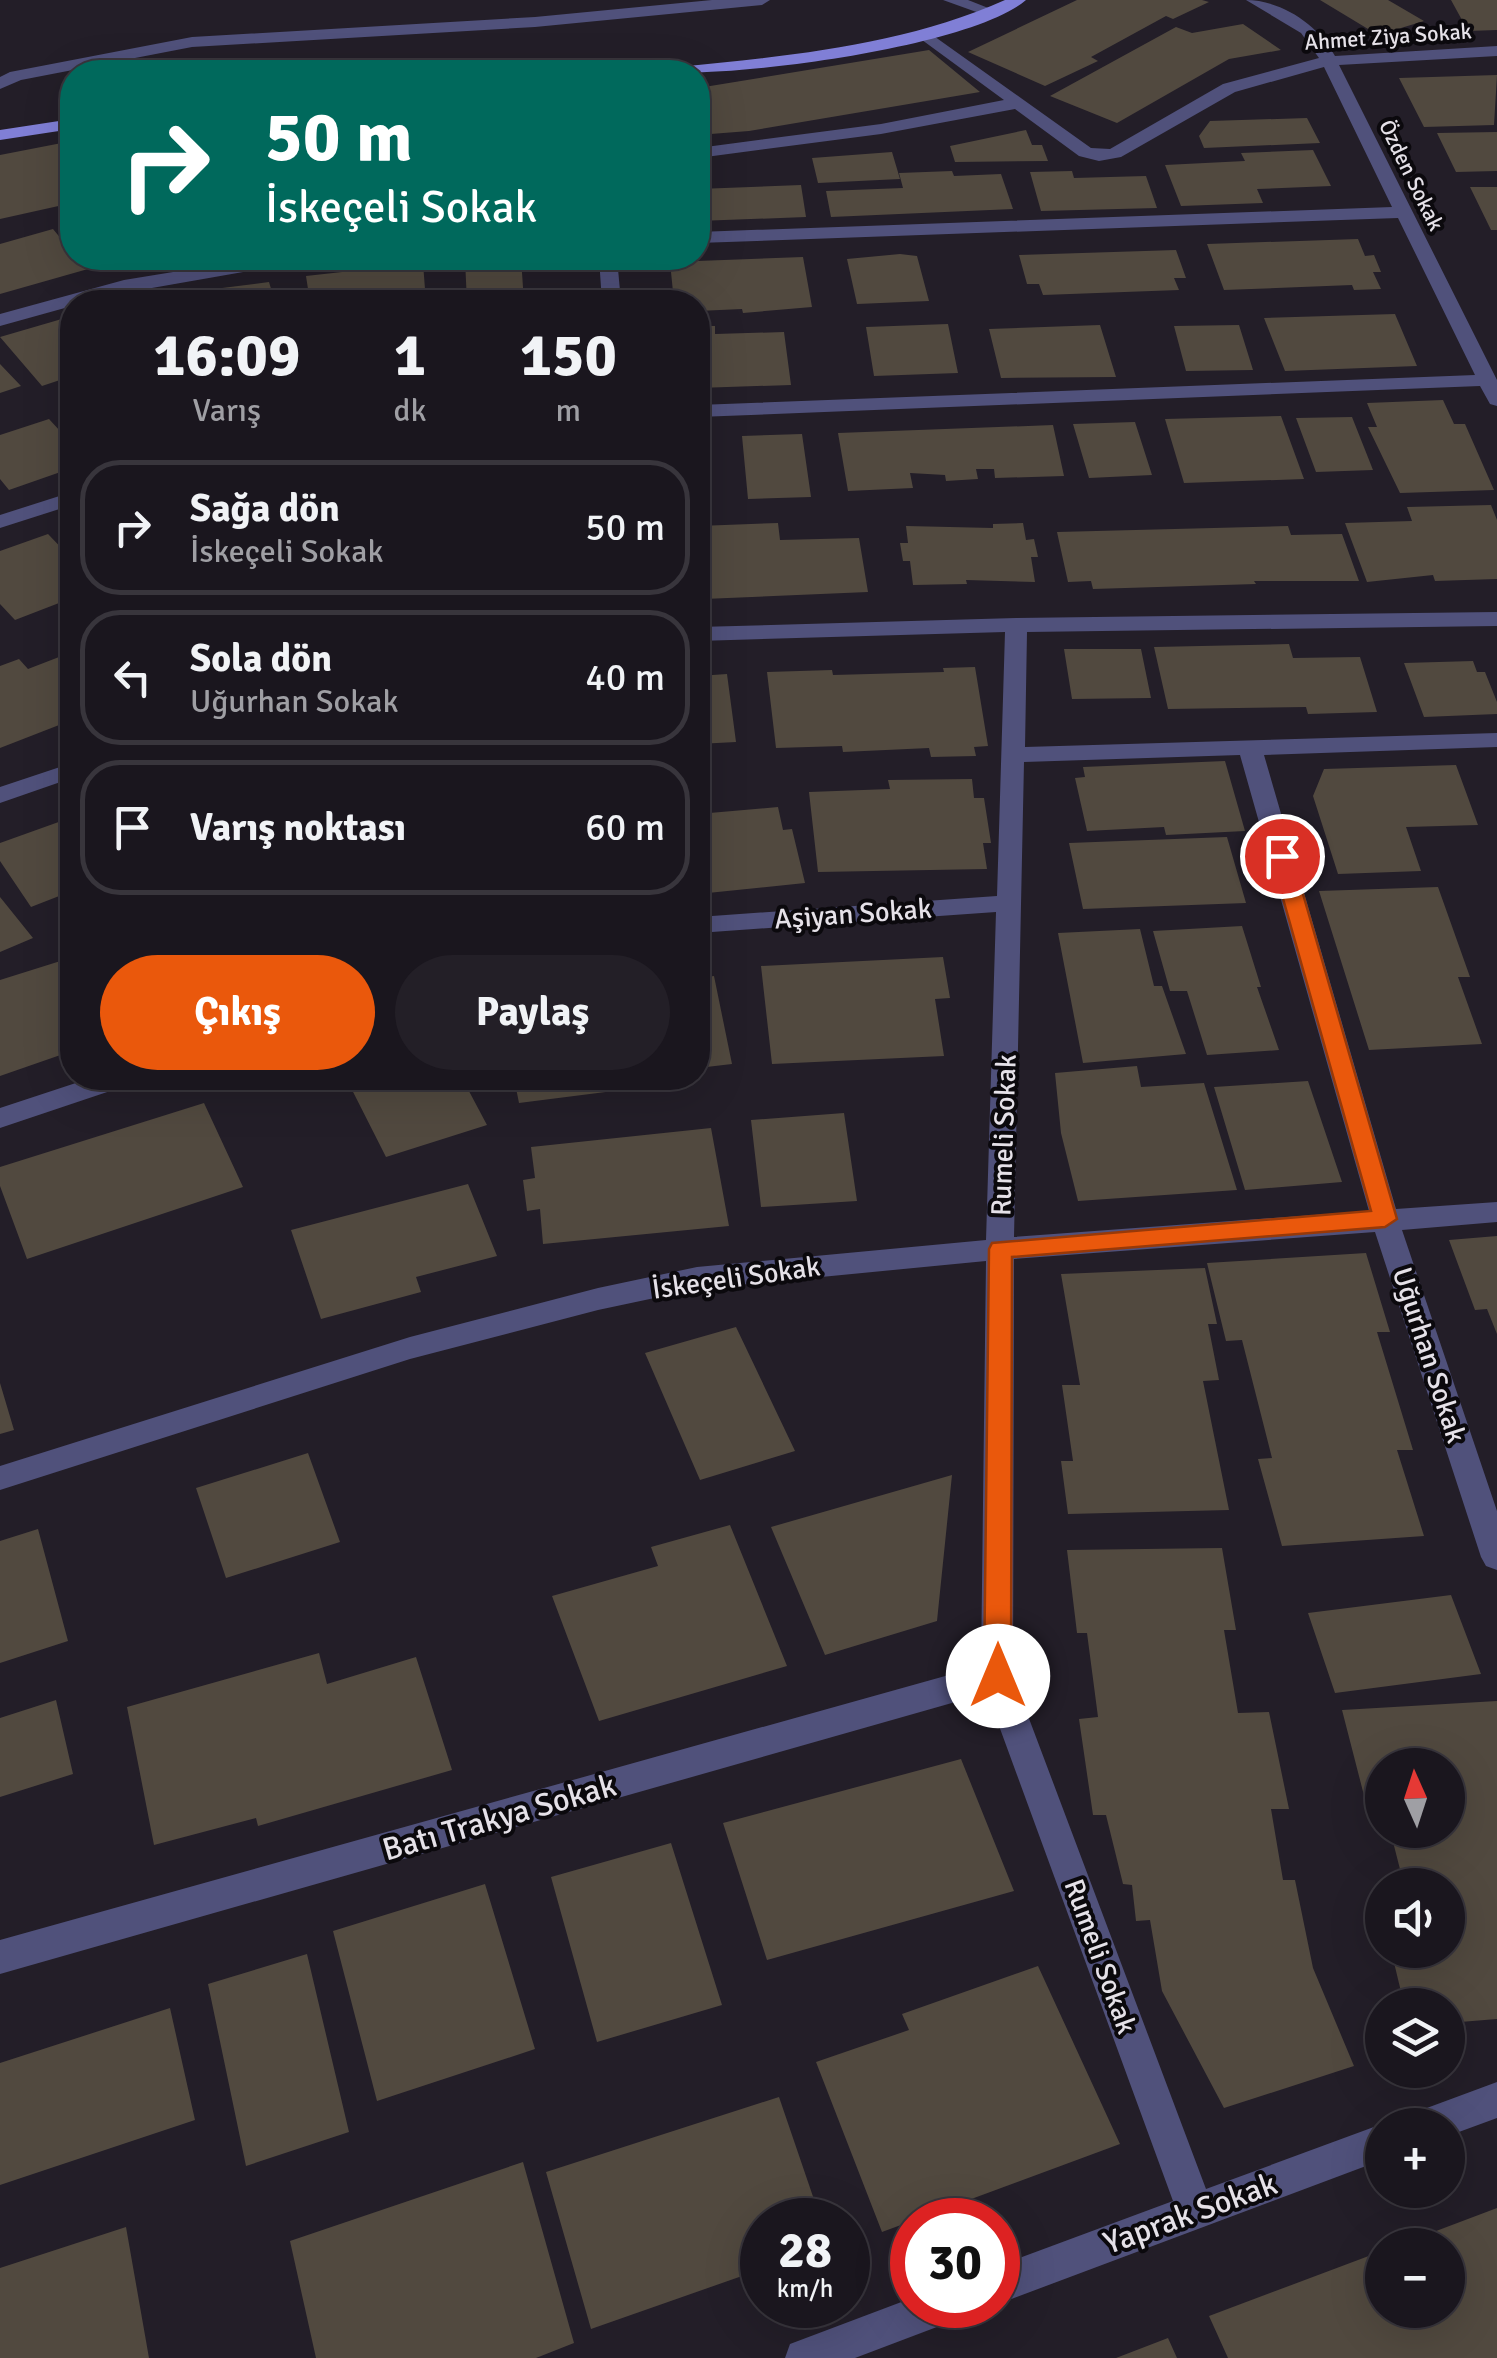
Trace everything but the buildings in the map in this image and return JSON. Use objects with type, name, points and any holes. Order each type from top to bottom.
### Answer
[{"type":"main road","points":[[710,68],[924,34],[993,13],[1018,0]]},
{"type":"main road","points":[[0,135],[60,126]]},
{"type":"street","points":[[99,60],[192,42],[536,22],[762,0]]},
{"type":"street","points":[[950,0],[993,13]]},
{"type":"street","name":"Özden Sokak","points":[[1254,0],[1307,30],[1330,59],[1497,400]]},
{"type":"street","name":"Ahmet Ziya Sokak","points":[[924,34],[1085,152],[1106,156],[1225,89],[1277,70],[1330,59],[1497,52]]},
{"type":"street","points":[[0,84],[16,76],[60,68]]},
{"type":"street","points":[[710,151],[881,129],[1016,103]]},
{"type":"street","points":[[710,238],[1406,212]]},
{"type":"street","points":[[109,290],[218,270]]},
{"type":"street","points":[[0,320],[60,304]]},
{"type":"street","points":[[710,412],[1487,380]]},
{"type":"street","points":[[0,522],[60,502]]},
{"type":"street","points":[[710,634],[1497,619]]},
{"type":"street","name":"Rumeli Sokak","points":[[1016,625],[1000,1249],[998,1676],[1196,2210]]},
{"type":"street","points":[[1012,755],[1497,740]]},
{"type":"street","name":"Uğurhan Sokak","points":[[1250,748],[1385,1219],[1497,1557]]},
{"type":"street","points":[[0,795],[60,774]]},
{"type":"street","name":"Aşiyan Sokak","points":[[710,925],[1010,904]]},
{"type":"street","points":[[0,1118],[83,1090]]},
{"type":"street","name":"İskeçeli Sokak","points":[[0,1478],[410,1348],[598,1299],[762,1269],[1497,1212]]},
{"type":"street","name":"Batı Trakya Sokak","points":[[0,1958],[998,1676]]},
{"type":"street","points":[[1465,2112],[1497,2100]]},
{"type":"street","name":"Yaprak Sokak","points":[[1020,2277],[1365,2148]]},
{"type":"street","points":[[804,2358],[890,2325]]},
{"type":"route","points":[[998,1676],[1000,1249],[1385,1219],[1282,856]]}]
